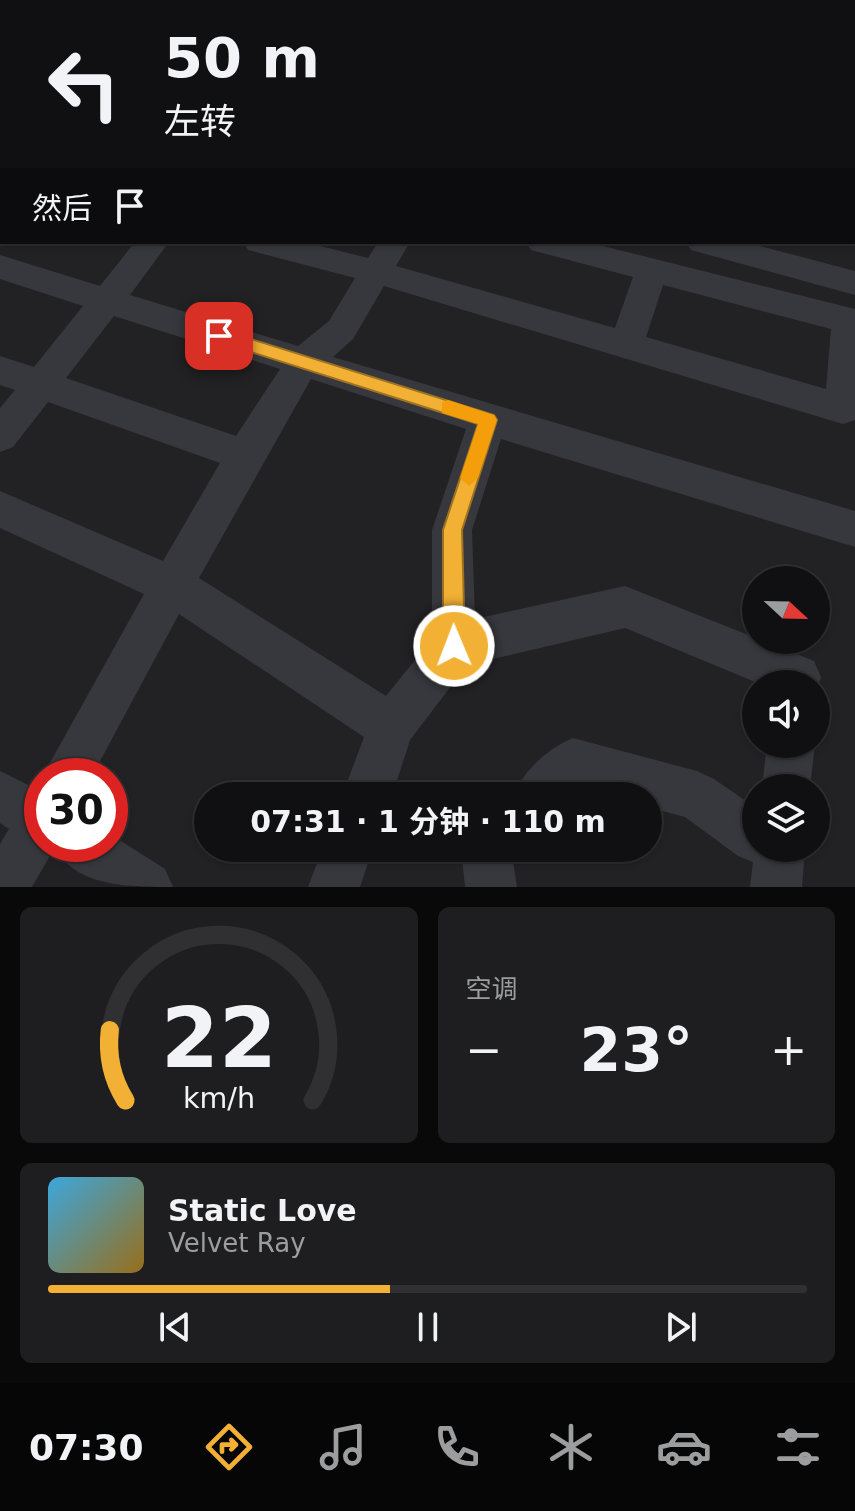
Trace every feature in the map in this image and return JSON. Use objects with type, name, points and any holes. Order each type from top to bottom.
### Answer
[{"type":"street","points":[[0,436],[151,244]]},
{"type":"street","points":[[267,244],[376,272],[843,409],[852,321],[550,244]]},
{"type":"street","points":[[76,758],[245,455],[303,362],[341,330],[393,244]]},
{"type":"street","points":[[709,244],[855,283]]},
{"type":"street","points":[[0,267],[488,420],[855,529]]},
{"type":"street","points":[[626,346],[652,270]]},
{"type":"street","points":[[0,370],[245,455]]},
{"type":"street","points":[[372,782],[391,727],[454,646],[452,530],[488,420]]},
{"type":"street","points":[[0,509],[173,586],[391,727]]},
{"type":"street","points":[[454,646],[625,607],[781,670]]},
{"type":"street","points":[[552,782],[573,762],[646,782]]},
{"type":"street","points":[[662,786],[697,796],[742,831]]},
{"type":"street","points":[[0,796],[24,810]]},
{"type":"street","points":[[4,887],[24,852]]},
{"type":"street","points":[[107,862],[147,887]]},
{"type":"street","points":[[334,887],[343,862]]},
{"type":"street","points":[[488,862],[491,887]]},
{"type":"shaded area","points":[[0,244],[855,244],[855,887],[0,887]]},
{"type":"slow traffic","points":[[448,407],[488,420],[469,478]]},
{"type":"route","points":[[219,336],[488,420],[452,530],[454,646]]}]
